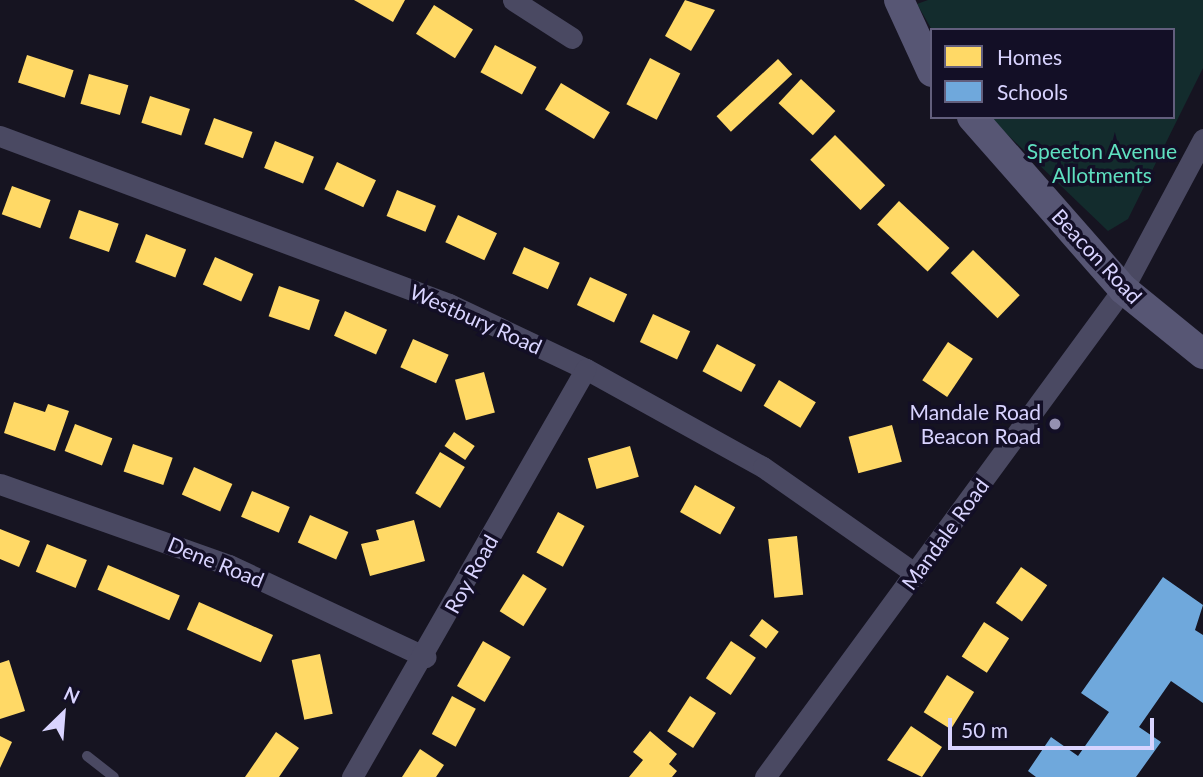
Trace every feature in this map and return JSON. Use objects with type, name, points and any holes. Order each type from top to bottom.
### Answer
[{"type":"main road","points":[[899,0],[930,68]]},
{"type":"main road","name":"Beacon Road","points":[[974,119],[1123,289],[1203,354]]},
{"type":"street","points":[[513,0],[572,38]]},
{"type":"street","name":"Westbury Road","points":[[0,136],[449,304],[586,369],[763,467],[916,574]]},
{"type":"street","name":"Mandale Road","points":[[765,777],[1123,289],[1203,139]]},
{"type":"street","name":"Roy Road","points":[[352,777],[425,657],[586,369]]},
{"type":"street","name":"Dene Road","points":[[0,484],[229,565],[425,657]]},
{"type":"lane","points":[[87,756],[114,777]]},
{"type":"green space","name":"Speeton Avenue Allotments","points":[[928,0],[1203,0],[1203,68],[1128,219],[1108,231],[991,119],[1175,119],[1175,28],[931,28],[917,4]]},
{"type":"building: Homes","points":[[354,0],[405,0],[393,22]]},
{"type":"building: Homes","points":[[685,0],[715,10],[691,51],[665,36]]},
{"type":"building: Homes","points":[[434,5],[473,29],[455,58],[416,34]]},
{"type":"building: Homes","points":[[495,45],[536,67],[522,94],[480,72]]},
{"type":"building: Homes","points":[[27,55],[74,70],[65,98],[18,83]]},
{"type":"building: Homes","points":[[650,58],[680,73],[657,120],[626,104]]},
{"type":"building: Homes","points":[[778,59],[792,74],[731,132],[717,116]]},
{"type":"building: Homes","points":[[89,74],[128,85],[120,115],[80,104]]},
{"type":"building: Homes","points":[[801,79],[835,111],[813,135],[778,103]]},
{"type":"building: Homes","points":[[561,83],[610,112],[594,139],[545,110]]},
{"type":"building: Homes","points":[[150,96],[190,109],[181,136],[141,123]]},
{"type":"building: Homes","points":[[214,118],[253,132],[243,158],[204,144]]},
{"type":"building: Homes","points":[[835,135],[885,185],[860,210],[810,160]]},
{"type":"building: Homes","points":[[275,141],[314,157],[303,184],[264,168]]},
{"type":"building: Homes","points":[[337,162],[376,180],[363,207],[324,189]]},
{"type":"building: Homes","points":[[12,186],[51,200],[40,228],[2,214]]},
{"type":"building: Homes","points":[[397,190],[436,206],[425,232],[387,216]]},
{"type":"building: Homes","points":[[899,201],[949,248],[928,271],[877,224]]},
{"type":"building: Homes","points":[[79,210],[119,224],[109,252],[69,238]]},
{"type":"building: Homes","points":[[458,215],[497,233],[484,260],[445,242]]},
{"type":"building: Homes","points":[[146,234],[186,249],[175,277],[135,262]]},
{"type":"building: Homes","points":[[524,247],[560,263],[548,289],[512,273]]},
{"type":"building: Homes","points":[[973,250],[1020,295],[998,318],[951,273]]},
{"type":"building: Homes","points":[[215,257],[253,274],[241,301],[203,284]]},
{"type":"building: Homes","points":[[590,277],[627,294],[614,322],[577,305]]},
{"type":"building: Homes","points":[[279,286],[320,300],[309,330],[269,316]]},
{"type":"building: Homes","points":[[345,311],[387,330],[376,354],[334,336]]},
{"type":"building: Homes","points":[[653,314],[690,331],[677,359],[640,342]]},
{"type":"building: Homes","points":[[413,339],[449,355],[436,383],[400,367]]},
{"type":"building: Homes","points":[[948,342],[973,359],[947,397],[922,380]]},
{"type":"building: Homes","points":[[717,344],[756,365],[741,392],[702,371]]},
{"type":"building: Homes","points":[[484,372],[495,413],[466,420],[455,380]]},
{"type":"building: Homes","points":[[779,380],[816,402],[800,428],[764,406]]},
{"type":"building: Homes","points":[[14,402],[45,412],[48,404],[69,411],[55,451],[4,433]]},
{"type":"building: Homes","points":[[75,424],[112,438],[102,465],[65,451]]},
{"type":"building: Homes","points":[[892,425],[902,462],[858,473],[849,437]]},
{"type":"building: Homes","points":[[454,432],[475,446],[465,460],[444,446]]},
{"type":"building: Homes","points":[[133,444],[173,458],[163,485],[124,471]]},
{"type":"building: Homes","points":[[630,446],[639,477],[597,489],[588,458]]},
{"type":"building: Homes","points":[[440,452],[465,467],[440,508],[415,493]]},
{"type":"building: Homes","points":[[194,467],[232,484],[220,511],[182,494]]},
{"type":"building: Homes","points":[[695,485],[735,507],[720,534],[680,512]]},
{"type":"building: Homes","points":[[252,491],[290,507],[279,533],[241,517]]},
{"type":"building: Homes","points":[[558,512],[584,526],[563,567],[536,553]]},
{"type":"building: Homes","points":[[310,515],[348,532],[336,559],[298,542]]},
{"type":"building: Homes","points":[[414,520],[425,561],[370,576],[361,544],[379,540],[376,530]]},
{"type":"building: Homes","points":[[0,529],[30,541],[19,567],[0,559]]},
{"type":"building: Homes","points":[[797,536],[803,595],[774,598],[768,539]]},
{"type":"building: Homes","points":[[47,544],[87,560],[76,588],[36,572]]},
{"type":"building: Homes","points":[[108,565],[180,595],[169,620],[97,590]]},
{"type":"building: Homes","points":[[1021,567],[1047,585],[1022,621],[996,603]]},
{"type":"building: Homes","points":[[523,574],[547,589],[523,626],[500,611]]},
{"type":"building: Homes","points":[[199,602],[273,635],[261,662],[187,629]]},
{"type":"building: Homes","points":[[762,619],[779,632],[766,648],[749,636]]},
{"type":"building: Homes","points":[[984,622],[1009,638],[987,673],[962,656]]},
{"type":"building: Homes","points":[[483,641],[511,657],[485,702],[457,686]]},
{"type":"building: Homes","points":[[731,641],[756,658],[731,695],[706,678]]},
{"type":"building: Homes","points":[[320,654],[333,714],[304,720],[292,660]]},
{"type":"building: Homes","points":[[9,660],[25,711],[0,719],[0,663]]},
{"type":"building: Homes","points":[[947,675],[974,692],[951,729],[924,712]]},
{"type":"building: Homes","points":[[452,696],[476,709],[456,747],[432,734]]},
{"type":"building: Homes","points":[[690,696],[716,713],[693,748],[667,731]]},
{"type":"building: Homes","points":[[911,726],[942,747],[922,777],[887,760]]},
{"type":"building: Homes","points":[[650,731],[677,754],[669,764],[677,771],[672,777],[629,777],[643,760],[633,752]]},
{"type":"building: Homes","points":[[276,732],[299,748],[279,777],[245,777]]},
{"type":"building: Homes","points":[[0,736],[12,742],[0,768]]},
{"type":"building: Homes","points":[[420,749],[444,765],[436,777],[402,777]]},
{"type":"building: Schools","points":[[1163,577],[1203,605],[1195,630],[1203,635],[1203,703],[1171,681],[1139,727],[1161,742],[1136,777],[1036,777],[1028,771],[1051,737],[1078,756],[1109,712],[1081,693]]},
{"type":"place","name":"Mandale Road Beacon Road","points":[[1055,424]]}]
